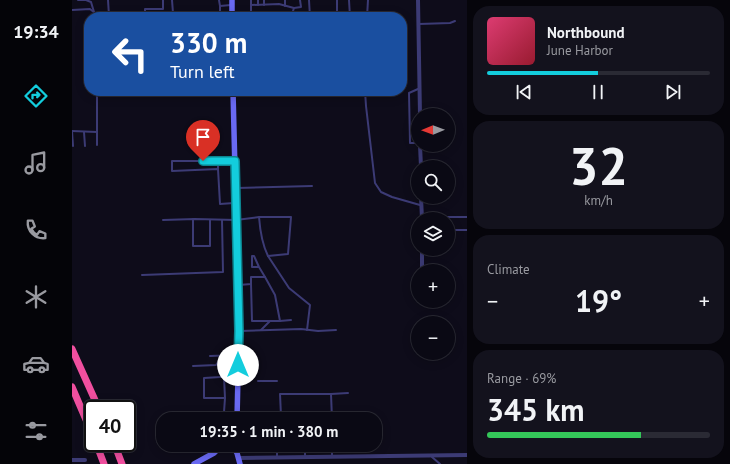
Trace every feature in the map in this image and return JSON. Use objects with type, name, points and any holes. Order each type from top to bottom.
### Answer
[{"type":"highway","points":[[72,349],[95,400]]},
{"type":"highway","points":[[72,388],[84,415]]},
{"type":"highway","points":[[99,452],[104,464]]},
{"type":"highway","points":[[117,452],[122,464]]},
{"type":"street","points":[[418,0],[420,108]]},
{"type":"street","points":[[233,96],[240,412]]},
{"type":"street","points":[[421,206],[422,212]]},
{"type":"street","points":[[194,464],[215,452]]},
{"type":"street","points":[[236,452],[240,461],[305,457],[467,456]]},
{"type":"street","points":[[72,460],[85,460]]},
{"type":"lane","points":[[78,0],[86,0],[91,2],[95,12]]},
{"type":"lane","points":[[108,0],[108,12]]},
{"type":"lane","points":[[145,12],[145,9],[163,9],[163,0]]},
{"type":"lane","points":[[172,0],[173,12]]},
{"type":"lane","points":[[219,0],[220,12]]},
{"type":"lane","points":[[251,0],[251,12]]},
{"type":"lane","points":[[258,0],[258,5]]},
{"type":"lane","points":[[264,0],[264,5]]},
{"type":"lane","points":[[285,0],[285,6]]},
{"type":"lane","points":[[251,5],[279,4],[294,8],[301,7],[300,0]]},
{"type":"lane","points":[[309,0],[310,12]]},
{"type":"lane","points":[[337,0],[337,12]]},
{"type":"lane","points":[[349,0],[350,12]]},
{"type":"lane","points":[[367,12],[368,0]]},
{"type":"lane","points":[[220,6],[232,3]]},
{"type":"lane","points":[[293,12],[294,8]]},
{"type":"lane","points":[[72,10],[90,9],[94,12]]},
{"type":"lane","points":[[418,24],[450,23],[454,21]]},
{"type":"lane","points":[[411,143],[409,93],[420,88]]},
{"type":"lane","points":[[97,96],[97,145]]},
{"type":"lane","points":[[365,96],[375,183],[381,192],[421,206]]},
{"type":"lane","points":[[73,146],[72,131],[97,132]]},
{"type":"lane","points":[[84,132],[84,146]]},
{"type":"lane","points":[[218,169],[172,171],[172,161],[235,161]]},
{"type":"lane","points":[[218,161],[220,204],[236,203]]},
{"type":"lane","points":[[236,188],[312,186]]},
{"type":"lane","points":[[258,217],[264,248],[268,256],[289,288],[310,305],[307,330]]},
{"type":"lane","points":[[163,220],[236,220],[258,217],[291,217],[288,254],[268,256]]},
{"type":"lane","points":[[455,217],[467,217]]},
{"type":"lane","points":[[192,219],[193,246],[210,246],[210,220]]},
{"type":"lane","points":[[142,274],[223,272],[222,220]]},
{"type":"lane","points":[[455,230],[467,230]]},
{"type":"lane","points":[[259,266],[252,267],[252,256],[254,256],[275,295],[280,321]]},
{"type":"lane","points":[[265,277],[251,277],[252,321],[291,320]]},
{"type":"lane","points":[[238,285],[251,284]]},
{"type":"lane","points":[[261,330],[270,321]]},
{"type":"lane","points":[[239,331],[301,329],[318,331],[336,330]]},
{"type":"lane","points":[[193,366],[216,365],[224,355]]},
{"type":"lane","points":[[210,356],[238,355]]},
{"type":"lane","points":[[225,398],[204,398],[204,378],[239,376]]},
{"type":"lane","points":[[224,377],[224,412]]},
{"type":"lane","points":[[258,381],[277,381]]},
{"type":"lane","points":[[281,412],[280,394],[348,393]]},
{"type":"lane","points":[[331,394],[332,412]]},
{"type":"lane","points":[[277,452],[277,458]]},
{"type":"lane","points":[[305,452],[305,457]]},
{"type":"lane","points":[[332,452],[332,457]]},
{"type":"lane","points":[[431,456],[440,464]]},
{"type":"route","points":[[203,161],[235,161],[239,331],[238,365]]}]
